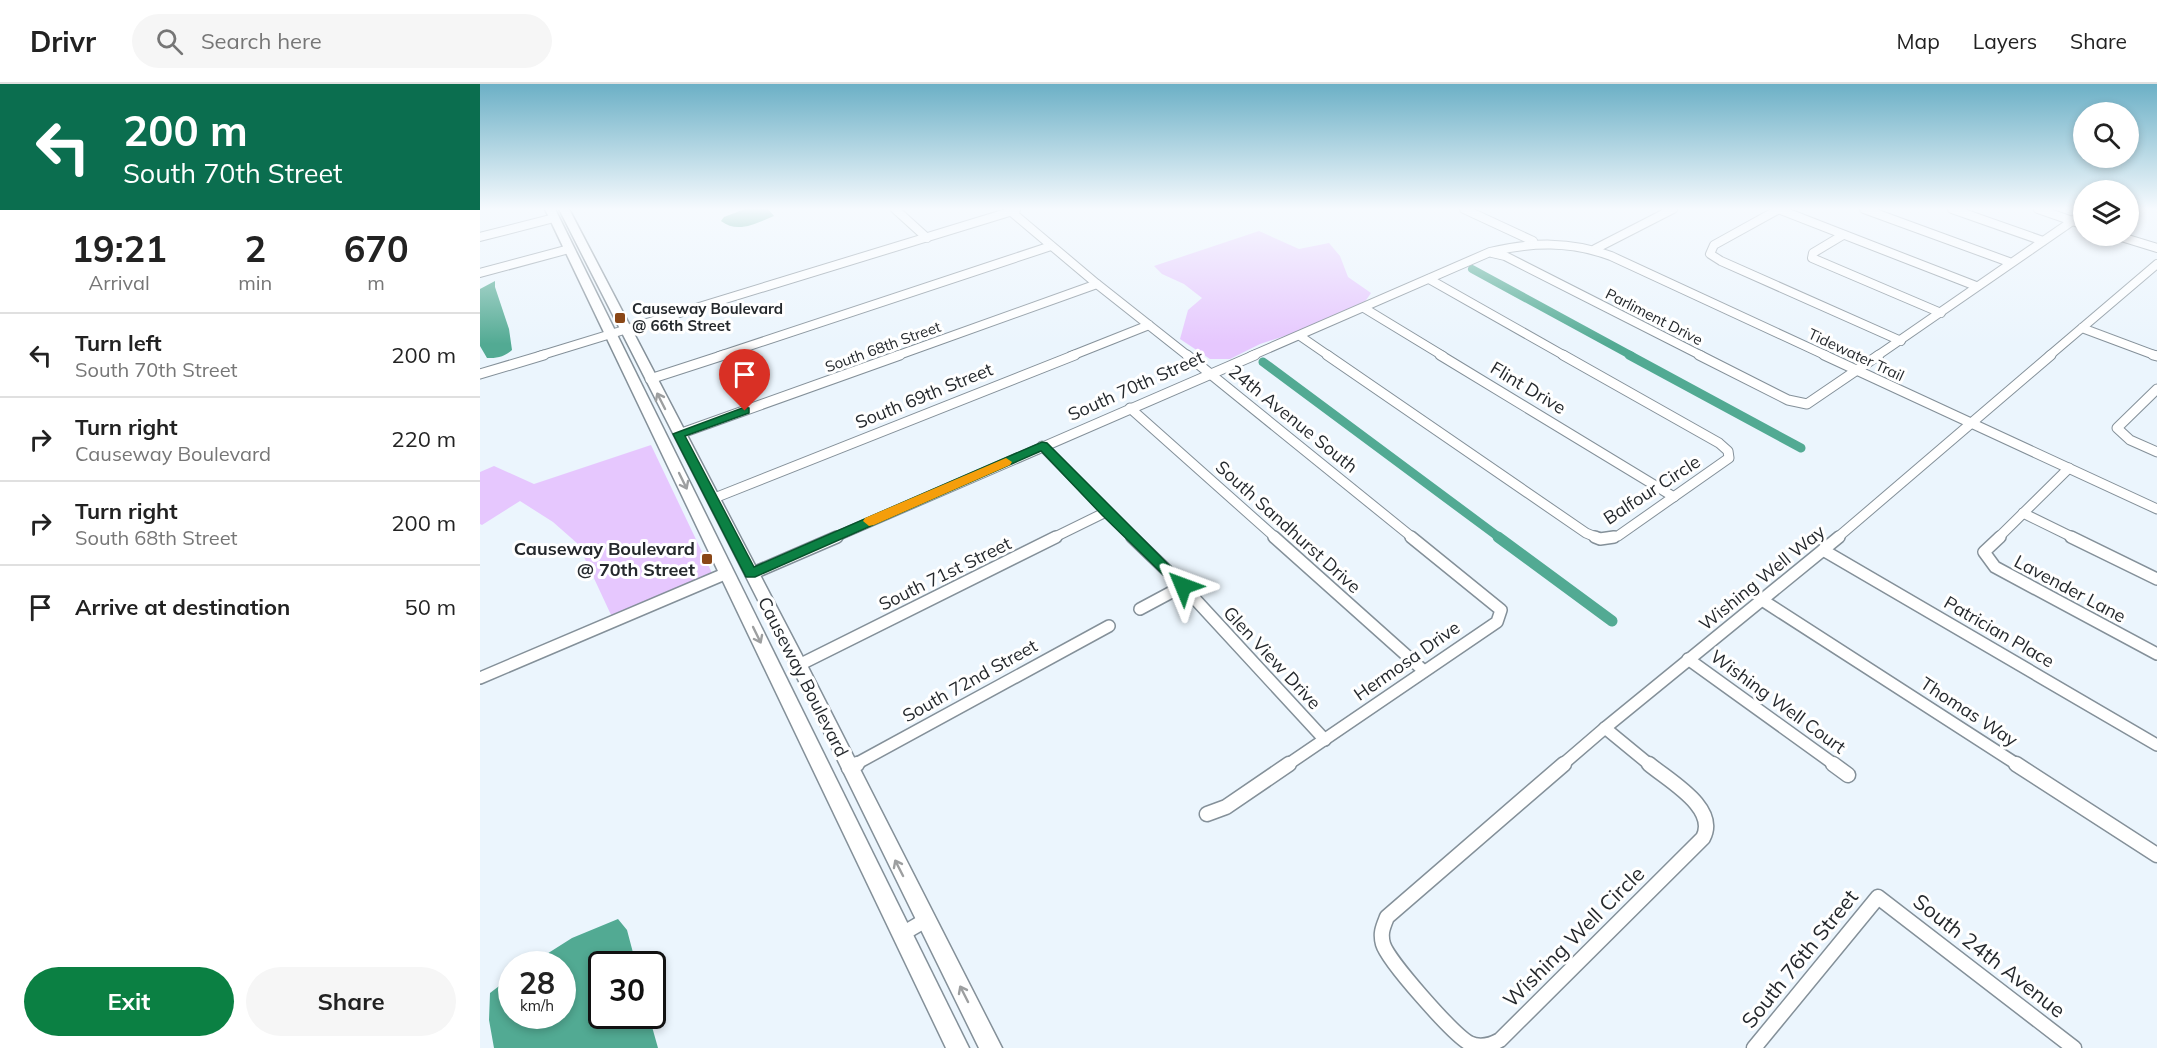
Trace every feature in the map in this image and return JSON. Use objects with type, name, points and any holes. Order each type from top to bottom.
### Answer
[{"type":"main road","name":"Causeway Boulevard","points":[[572,254],[618,332],[650,379],[799,665],[992,1048]]},
{"type":"main road","name":"Causeway Boulevard","points":[[588,254],[608,293],[618,332],[729,578],[957,1048]]},
{"type":"main road","points":[[583,276],[591,277],[597,289],[608,293]]},
{"type":"main road","points":[[729,578],[748,569]]},
{"type":"street","points":[[480,273],[551,254]]},
{"type":"street","points":[[480,374],[874,254]]},
{"type":"street","points":[[650,379],[1027,254]]},
{"type":"street","name":"24th Avenue South","points":[[1061,254],[1501,610]]},
{"type":"street","name":"South 70th Street","points":[[748,569],[1300,336],[1486,254]]},
{"type":"street","name":"Parliment Drive","points":[[1497,254],[1788,400],[1807,404],[1857,371]]},
{"type":"street","name":"Tidewater Trail","points":[[1605,254],[2157,509]]},
{"type":"street","points":[[1710,254],[1721,261],[1901,341]]},
{"type":"street","points":[[1813,254],[1812,258],[1941,313]]},
{"type":"street","points":[[1893,254],[1976,286]]},
{"type":"street","points":[[1987,254],[2009,262]]},
{"type":"street","points":[[1857,371],[2022,254]]},
{"type":"street","name":"Wishing Well Way","points":[[1387,917],[1605,729],[1823,550],[2157,264]]},
{"type":"street","name":"Balfour Circle","points":[[1300,336],[1593,537],[1606,540],[1618,536],[1727,460],[1729,453],[1726,449],[1429,279]]},
{"type":"street","name":"South 68th Street","points":[[679,434],[1097,284]]},
{"type":"street","name":"Flint Drive","points":[[1364,308],[1674,497]]},
{"type":"street","name":"South 69th Street","points":[[712,499],[1149,325]]},
{"type":"street","points":[[2082,328],[2157,356]]},
{"type":"street","points":[[2157,389],[2117,428],[2130,440],[2157,452]]},
{"type":"street","name":"South Sandhurst Drive","points":[[1130,408],[1424,671]]},
{"type":"street","name":"Glen View Drive","points":[[1042,446],[1183,586],[1325,740]]},
{"type":"street","name":"Lavender Lane","points":[[2069,468],[1984,552],[1995,567],[2157,654]]},
{"type":"street","name":"South 71st Street","points":[[799,665],[1106,512]]},
{"type":"street","points":[[2023,513],[2157,579]]},
{"type":"street","name":"Patrician Place","points":[[1823,550],[2157,745]]},
{"type":"street","points":[[480,678],[729,578]]},
{"type":"street","points":[[1140,609],[1183,586]]},
{"type":"street","name":"Thomas Way","points":[[1762,600],[2157,855]]},
{"type":"street","name":"Hermosa Drive","points":[[1206,814],[1226,807],[1497,622],[1501,610]]},
{"type":"street","name":"South 72nd Street","points":[[849,768],[1109,626]]},
{"type":"street","name":"Wishing Well Court","points":[[1688,659],[1848,774]]},
{"type":"street","name":"Wishing Well Circle","points":[[1387,917],[1381,933],[1384,947],[1454,1030],[1464,1039],[1478,1046],[1494,1044],[1500,1040],[1703,838],[1707,831],[1707,816],[1700,806],[1605,729]]},
{"type":"street","name":"South 24th Avenue","points":[[1878,897],[2071,1047]]},
{"type":"street","name":"South 76th Street","points":[[1754,1048],[1878,897]]},
{"type":"street","points":[[902,934],[926,920]]},
{"type":"shaded area","points":[[1190,254],[1338,254],[1348,277],[1371,293],[1364,303],[1294,333],[1260,344],[1230,359],[1210,359],[1180,339],[1188,310],[1202,298],[1184,284],[1162,274],[1154,266]]},
{"type":"shaded area","points":[[495,281],[509,329],[512,350],[500,357],[487,358],[480,346],[480,289]]},
{"type":"shaded area","points":[[651,445],[712,573],[612,617],[578,544],[553,522],[520,501],[482,525],[480,524],[480,472],[494,466],[534,484]]},
{"type":"shaded area","points":[[618,919],[627,930],[633,951],[588,951],[588,1029],[653,1029],[658,1048],[494,1048],[489,1020],[490,993],[498,987],[498,1029],[576,1029],[576,951],[552,951],[572,938]]},
{"type":"waterway","points":[[1472,269],[1632,356]]},
{"type":"waterway","points":[[1629,355],[1801,448]]},
{"type":"waterway","points":[[1263,362],[1500,538]]},
{"type":"waterway","points":[[1498,537],[1612,621]]},
{"type":"slow traffic","points":[[869,521],[1006,462]]},
{"type":"place","name":"Causeway Boulevard @ 66th Street","points":[[620,318]]},
{"type":"place","name":"Causeway Boulevard @ 70th Street","points":[[707,559]]},
{"type":"route","points":[[745,411],[679,434],[751,574],[1042,446],[1183,586]]}]
